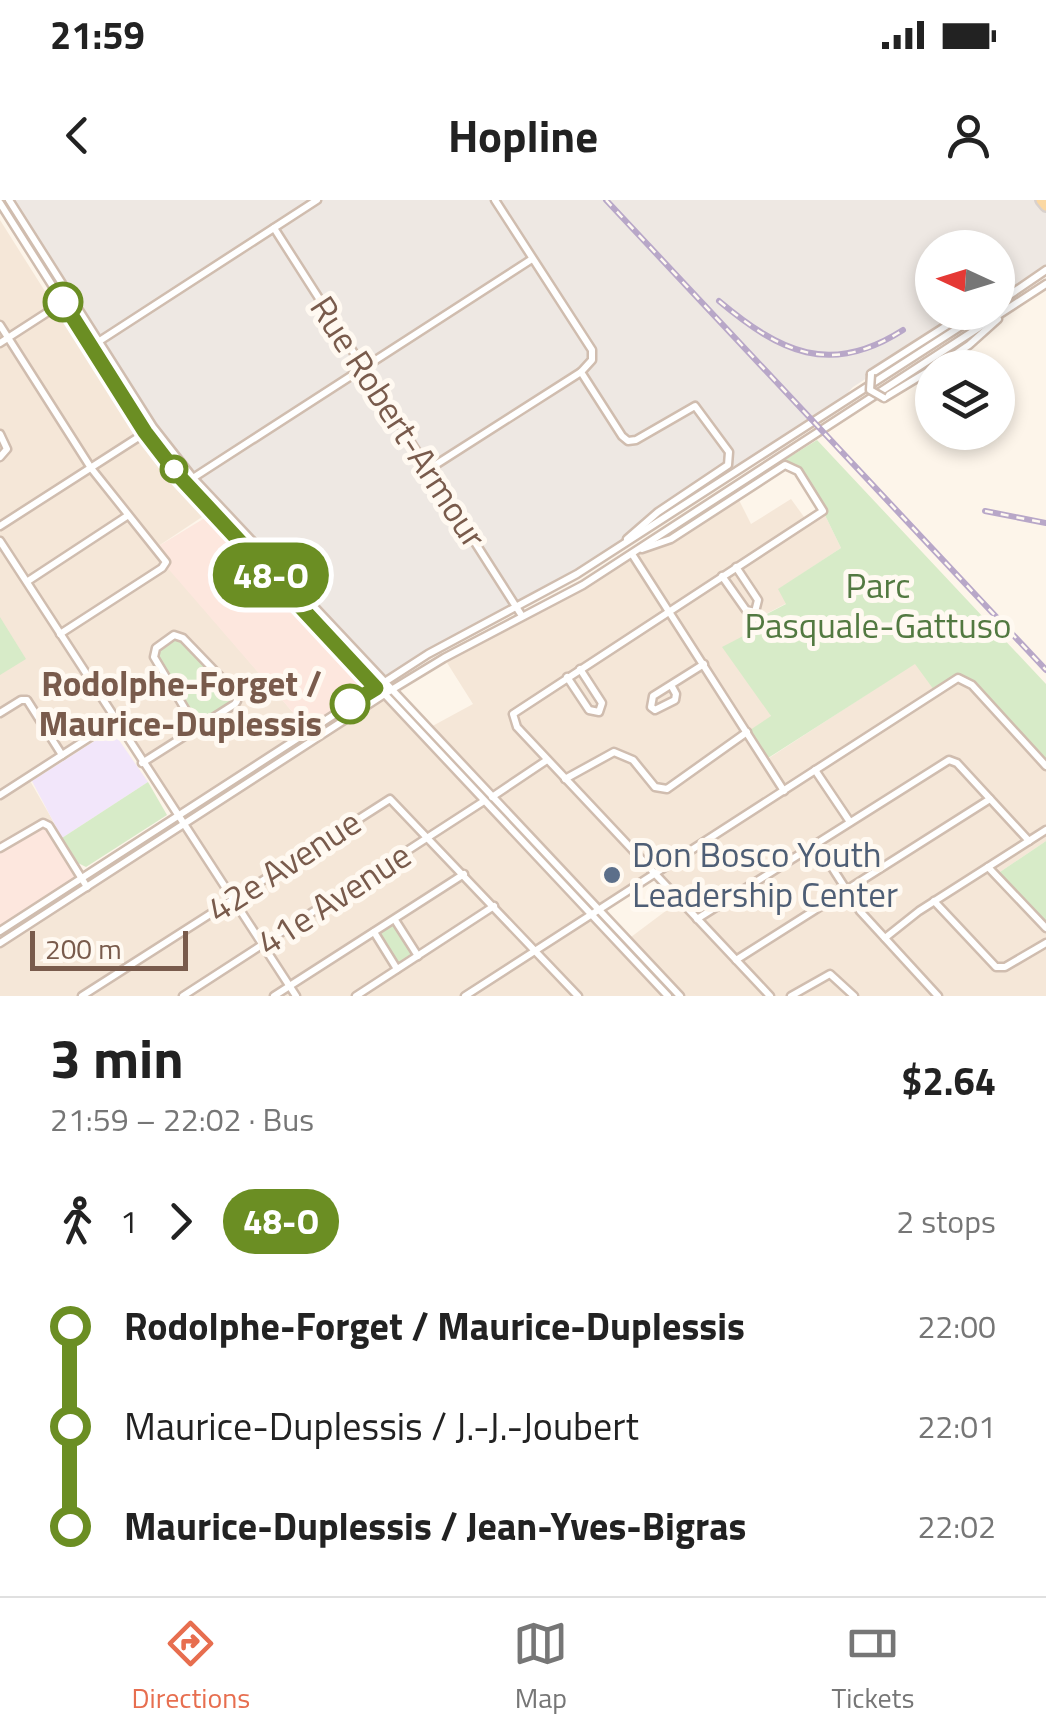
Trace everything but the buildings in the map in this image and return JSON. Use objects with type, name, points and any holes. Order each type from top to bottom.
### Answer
[{"type":"main road","points":[[1041,200],[1046,206]]},
{"type":"street","points":[[8,200],[149,430],[189,480],[376,688],[680,996]]},
{"type":"street","points":[[98,342],[316,200]]},
{"type":"street","points":[[429,468],[581,372],[592,360],[592,350],[495,200]]},
{"type":"street","points":[[0,203],[98,342],[149,430]]},
{"type":"street","name":"Rue Robert-Armour","points":[[274,228],[522,616]]},
{"type":"street","points":[[189,480],[532,259]]},
{"type":"street","points":[[1015,291],[1046,270]]},
{"type":"street","points":[[1015,305],[1046,284]]},
{"type":"street","points":[[4,340],[67,300]]},
{"type":"street","points":[[0,325],[4,340],[91,468],[127,516],[157,547],[166,565],[60,634]]},
{"type":"street","points":[[915,380],[884,398],[870,390],[871,374],[940,330]]},
{"type":"street","points":[[0,931],[428,654],[615,551],[954,330]]},
{"type":"street","points":[[0,944],[383,694],[583,585],[977,330]]},
{"type":"street","points":[[960,350],[987,330]]},
{"type":"street","points":[[581,372],[622,436],[632,441],[695,406],[729,452],[730,461],[658,512],[615,551]]},
{"type":"street","points":[[0,526],[149,430]]},
{"type":"street","points":[[0,434],[7,449],[0,457]]},
{"type":"street","points":[[634,552],[671,539],[770,473],[790,466],[798,471],[823,511],[513,714],[517,727],[547,760],[770,996]]},
{"type":"street","points":[[189,480],[392,690],[488,799]]},
{"type":"street","points":[[27,581],[127,516]]},
{"type":"street","points":[[0,541],[296,996]]},
{"type":"street","points":[[634,552],[784,791]]},
{"type":"street","points":[[722,576],[746,610],[755,612],[758,600],[736,567]]},
{"type":"street","points":[[577,574],[583,585]]},
{"type":"street","points":[[142,763],[198,728],[235,704],[237,697],[183,638],[174,635],[156,648],[154,657],[198,728]]},
{"type":"street","points":[[671,684],[704,664]]},
{"type":"street","points":[[566,677],[589,710],[599,712],[602,703],[580,669]]},
{"type":"street","points":[[465,996],[962,678],[972,684],[1046,766]]},
{"type":"street","points":[[0,713],[26,700],[62,755]]},
{"type":"street","points":[[0,794],[115,721]]},
{"type":"street","points":[[565,779],[614,752],[634,760],[654,787],[667,788],[747,732]]},
{"type":"street","name":"41e Avenue","points":[[183,996],[547,760]]},
{"type":"street","points":[[697,918],[952,760],[1029,840]]},
{"type":"street","points":[[814,770],[850,822]]},
{"type":"street","points":[[736,960],[990,798]]},
{"type":"street","name":"42e Avenue","points":[[82,996],[384,801],[396,802],[429,837]]},
{"type":"street","points":[[0,848],[43,823],[49,826],[86,887]]},
{"type":"street","points":[[884,938],[934,901],[1046,830]]},
{"type":"street","points":[[429,837],[578,996]]},
{"type":"street","points":[[817,844],[884,938],[938,996]]},
{"type":"street","points":[[988,867],[1046,928]]},
{"type":"street","points":[[274,996],[464,874]]},
{"type":"street","points":[[934,901],[996,967],[1009,966],[1046,942]]},
{"type":"street","points":[[356,996],[494,906]]},
{"type":"street","points":[[595,912],[668,996]]},
{"type":"street","points":[[395,920],[418,956]]},
{"type":"street","points":[[374,932],[397,968]]},
{"type":"street","points":[[791,996],[830,974],[854,996]]},
{"type":"shaded area","points":[[9,200],[1046,200],[1046,270],[1015,290],[1015,230],[915,230],[915,330],[942,330],[853,387],[829,413],[762,460],[577,574],[428,654],[385,683],[193,478],[70,298]]},
{"type":"shaded area","points":[[0,220],[137,437],[202,517],[157,547],[166,565],[309,731],[177,817],[115,722],[29,779],[53,821],[0,852]]},
{"type":"shaded area","points":[[737,496],[751,524],[791,499],[807,521],[823,511],[841,548],[779,589],[787,603],[762,616],[750,612],[747,634],[771,717],[748,732],[766,760],[915,663],[957,673],[1046,768],[1046,841],[997,874],[1046,926],[1046,996],[680,996],[627,940],[679,901],[655,874],[599,910],[427,729],[473,704],[444,658],[583,585]]},
{"type":"shaded area","points":[[213,513],[376,687],[309,731],[165,565],[157,547]]},
{"type":"shaded area","points":[[383,695],[668,996],[0,996],[0,943]]},
{"type":"shaded area","points":[[112,730],[148,782],[62,838],[32,781]]},
{"type":"shaded area","points":[[33,826],[49,826],[81,879],[0,931],[0,848]]},
{"type":"green space","name":"Parc Pasquale-Gattuso","points":[[817,440],[1046,684],[1046,768],[957,674],[934,690],[915,664],[765,760],[747,732],[771,716],[722,647],[747,634],[750,612],[763,616],[786,604],[778,589],[841,548],[823,511],[791,466],[777,470],[775,466]]},
{"type":"green space","points":[[0,617],[26,659],[0,675]]},
{"type":"green space","points":[[181,640],[234,698],[203,722],[198,721],[158,656]]},
{"type":"green space","points":[[148,782],[167,815],[86,867],[78,863],[62,838]]},
{"type":"green space","points":[[1046,841],[1046,926],[997,874]]},
{"type":"green space","points":[[395,922],[415,953],[398,964],[378,933]]},
{"type":"railway","points":[[606,200],[1046,670]]},
{"type":"railway","points":[[719,301],[763,334],[806,352],[852,352],[903,330]]},
{"type":"railway","points":[[985,511],[1046,523]]},
{"type":"bus line","name":"48-O","points":[[63,302],[145,432],[178,475],[376,688],[350,704]]},
{"type":"place","name":"Rodolphe-Forget / Maurice-Duplessis","points":[[350,704]]},
{"type":"place","name":"Don Bosco Youth Leadership Center","points":[[612,875]]}]
